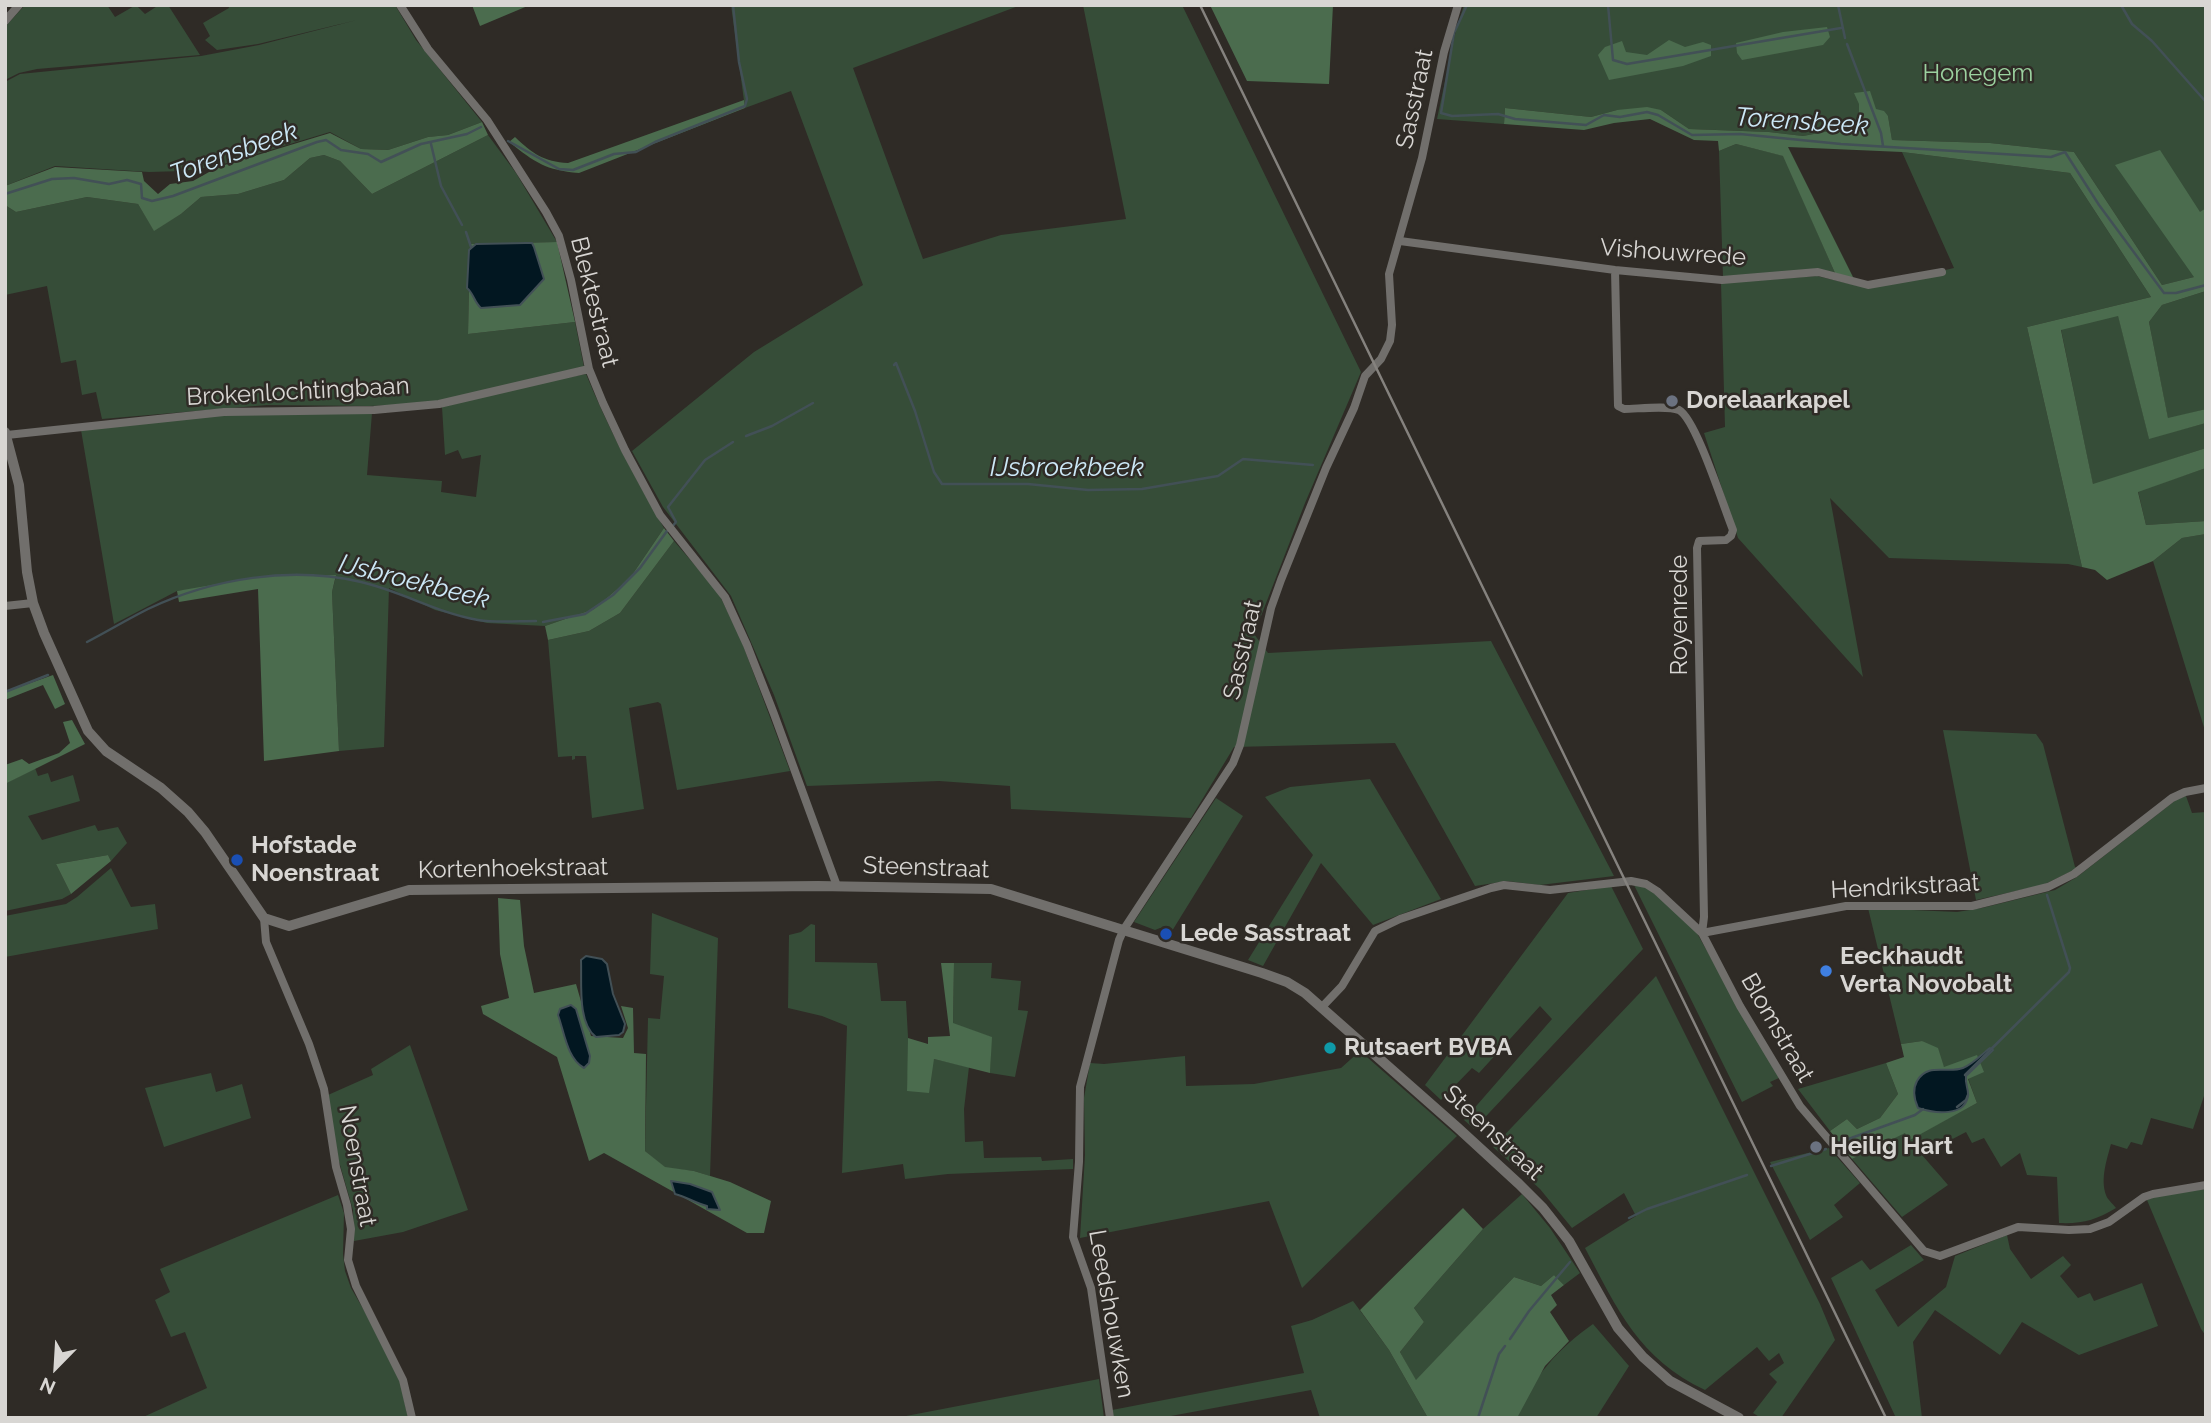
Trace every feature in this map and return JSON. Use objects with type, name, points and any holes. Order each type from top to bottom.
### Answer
[{"type":"street","points":[[5,21],[19,5]]},
{"type":"street","name":"Blektestraat","points":[[400,5],[428,49],[487,120],[546,212],[565,253],[589,369],[625,450],[660,515],[725,597],[770,702],[837,886]]},
{"type":"street","name":"Sasstraat","points":[[1124,929],[1234,763],[1271,608],[1365,376],[1385,353],[1390,341],[1390,274],[1422,158],[1444,51],[1458,5]]},
{"type":"street","name":"Vishouwrede","points":[[1400,241],[1615,270],[1723,280],[1818,272],[1868,285],[1942,272]]},
{"type":"street","name":"Royenrede","points":[[1615,270],[1618,406],[1624,409],[1672,408],[1682,411],[1693,428],[1733,530],[1726,540],[1699,541],[1697,548],[1704,916],[1702,933]]},
{"type":"street","name":"Brokenlochtingbaan","points":[[6,434],[225,412],[373,410],[439,404],[589,369]]},
{"type":"street","points":[[6,434],[19,485],[27,572],[33,603],[88,730],[106,751],[161,788],[188,813],[205,832],[264,918]]},
{"type":"street","points":[[5,606],[33,603]]},
{"type":"street","name":"Hendrikstraat","points":[[1702,933],[1846,906],[1972,906],[2048,887],[2074,874],[2172,799],[2185,792],[2206,788]]},
{"type":"street","name":"Blomstraat","points":[[1322,1007],[1342,986],[1375,931],[1400,919],[1491,887],[1550,890],[1638,881],[1657,891],[1702,933],[1800,1106],[1924,1251],[1940,1256],[2018,1227],[2090,1229],[2109,1222],[2144,1197],[2206,1185]]},
{"type":"street","name":"Steenstraat","points":[[837,886],[991,889],[1287,982],[1322,1007],[1509,1174],[1543,1208],[1569,1241],[1618,1328],[1643,1357],[1670,1381],[1739,1418]]},
{"type":"street","name":"Kortenhoekstraat","points":[[264,918],[289,926],[409,890],[837,886]]},
{"type":"street","name":"Noenstraat","points":[[264,918],[266,942],[309,1044],[324,1090],[336,1167],[351,1229],[348,1260],[356,1286],[403,1380],[412,1418]]},
{"type":"street","name":"Leedshouwken","points":[[1110,1418],[1091,1288],[1073,1237],[1079,1162],[1080,1087],[1124,929]]},
{"type":"green space","points":[[25,5],[107,5],[115,17],[136,5],[145,14],[159,5],[168,5],[200,55],[37,69],[5,80],[5,27]]},
{"type":"green space","points":[[228,5],[395,5],[416,40],[482,122],[448,135],[428,137],[388,150],[361,149],[330,132],[217,166],[149,172],[55,166],[5,186],[5,82],[20,74],[201,56],[259,45],[357,20],[258,44],[217,50],[205,40],[210,36],[203,23],[229,8]]},
{"type":"green space","points":[[472,5],[530,5],[480,26]]},
{"type":"green space","points":[[731,5],[1021,5],[853,68],[923,259],[1001,235],[1126,219],[1083,5],[1182,5],[1361,372],[1305,503],[1254,634],[1268,653],[1491,641],[1614,876],[1540,885],[1507,881],[1475,886],[1395,743],[1234,747],[1191,818],[1011,809],[1010,786],[939,781],[807,786],[774,695],[731,596],[663,507],[632,451],[754,352],[863,285],[791,91],[745,108]]},
{"type":"green space","points":[[1210,5],[1333,5],[1329,84],[1247,81]]},
{"type":"green space","name":"Honegem","points":[[1464,5],[2206,5],[2206,208],[2200,213],[2194,277],[2162,285],[2074,152],[1990,143],[1892,140],[1888,116],[1859,104],[1859,118],[1853,124],[1803,136],[1689,129],[1661,110],[1617,110],[1591,117],[1505,108],[1504,124],[1437,119]]},
{"type":"green space","points":[[1827,27],[1830,37],[1823,45],[1742,60],[1737,53],[1736,43],[1783,32]]},
{"type":"green space","points":[[1669,40],[1685,47],[1703,42],[1711,45],[1711,56],[1683,66],[1609,80],[1598,55],[1605,47],[1622,41],[1626,52],[1647,55]]},
{"type":"green space","points":[[1870,91],[1876,109],[1884,111],[1888,116],[1892,140],[1990,143],[2074,152],[2162,285],[2194,277],[2115,165],[2160,150],[2200,212],[2206,208],[2206,291],[2162,305],[2149,322],[2168,418],[2206,409],[2206,423],[2149,439],[2118,316],[2061,330],[2093,484],[2206,448],[2206,468],[2138,492],[2146,525],[2206,521],[2206,534],[2182,538],[2153,561],[2107,580],[2095,570],[2082,567],[2027,327],[2151,297],[2070,173],[1902,152],[1788,147],[1854,279],[1835,273],[1783,156],[1736,144],[1719,151],[1718,141],[1694,140],[1650,119],[1584,130],[1504,124],[1505,108],[1591,117],[1617,110],[1647,107],[1661,110],[1689,129],[1803,136],[1853,124],[1859,118],[1859,104],[1854,93]]},
{"type":"green space","points":[[744,100],[745,108],[579,173],[541,164],[509,142],[515,137],[539,156],[568,163]]},
{"type":"green space","points":[[482,122],[488,135],[372,194],[340,161],[324,155],[310,158],[284,180],[238,194],[201,197],[154,231],[138,204],[87,197],[16,212],[5,205],[5,186],[55,167],[142,172],[144,181],[158,194],[170,184],[193,181],[218,167],[330,133],[361,149],[388,150],[428,137],[448,135]]},
{"type":"green space","points":[[488,135],[516,173],[557,242],[470,244],[468,334],[575,322],[584,367],[445,400],[416,404],[267,405],[102,419],[96,392],[82,395],[76,360],[61,363],[47,286],[5,295],[5,205],[16,212],[87,197],[138,204],[154,230],[181,214],[201,197],[238,194],[284,180],[310,158],[324,155],[340,161],[372,194]]},
{"type":"green space","points":[[1736,144],[1784,156],[1835,273],[1723,277],[1719,151]]},
{"type":"green space","points":[[1902,152],[2070,173],[2151,297],[2027,327],[2082,567],[2068,564],[1889,558],[1830,498],[1863,677],[1738,538],[1704,433],[1725,427],[1721,283],[1817,276],[1868,288],[1954,268]]},
{"type":"green space","points":[[557,242],[575,322],[468,334],[470,244]]},
{"type":"green space","points":[[2206,291],[2206,409],[2168,419],[2149,322],[2162,305]]},
{"type":"green space","points":[[2118,315],[2149,438],[2206,423],[2206,448],[2093,485],[2061,329]]},
{"type":"green space","points":[[586,374],[622,453],[664,528],[630,578],[594,609],[545,626],[487,623],[435,610],[389,588],[384,747],[339,751],[332,592],[336,576],[177,591],[114,624],[81,430],[226,414],[372,413],[367,475],[442,481],[441,492],[476,497],[481,455],[462,459],[458,450],[445,455],[442,407]]},
{"type":"green space","points":[[2206,468],[2206,521],[2146,525],[2138,491]]},
{"type":"green space","points":[[664,528],[674,541],[620,613],[589,631],[548,640],[545,626],[594,609],[630,578]]},
{"type":"green space","points":[[2206,534],[2206,734],[2153,561],[2182,538]]},
{"type":"green space","points":[[674,541],[718,592],[740,637],[790,771],[677,790],[661,704],[658,702],[629,708],[644,809],[592,818],[586,756],[575,756],[572,760],[572,756],[558,757],[548,640],[589,631],[620,613]]},
{"type":"green space","points":[[336,575],[332,592],[339,751],[264,761],[258,589],[179,602],[177,591],[264,576]]},
{"type":"green space","points":[[53,675],[65,704],[55,709],[43,685],[5,700],[5,692]]},
{"type":"green space","points":[[72,720],[85,744],[5,784],[5,765],[22,759],[29,764],[59,753],[70,743],[63,722]]},
{"type":"green space","points":[[1943,730],[2036,734],[2043,744],[2075,867],[2078,868],[2043,885],[1976,900]]},
{"type":"green space","points":[[35,768],[38,776],[48,773],[51,782],[73,775],[80,801],[28,816],[42,840],[95,825],[98,831],[118,827],[127,843],[111,861],[108,855],[56,864],[71,894],[62,899],[5,911],[5,784]]},
{"type":"green space","points":[[1370,779],[1441,899],[1373,925],[1321,863],[1263,966],[1248,960],[1313,855],[1265,797],[1290,787]]},
{"type":"green space","points":[[2186,796],[2192,813],[2206,812],[2206,1090],[2193,1129],[2151,1118],[2142,1145],[2131,1142],[2127,1149],[2111,1144],[2104,1189],[2116,1208],[2089,1220],[2067,1223],[2059,1223],[2057,1177],[2027,1175],[2020,1153],[2001,1167],[1984,1138],[1972,1143],[1966,1132],[1922,1155],[1948,1185],[1902,1217],[1852,1159],[1905,1132],[1908,1140],[1977,1103],[1968,1078],[1944,1067],[1922,1041],[1901,1044],[1868,908],[1957,912],[2055,890],[2077,877],[2176,800]]},
{"type":"green space","points":[[1216,798],[1243,816],[1172,931],[1160,928],[1155,930],[1134,922]]},
{"type":"green space","points":[[108,855],[111,861],[71,894],[56,864]]},
{"type":"green space","points":[[111,868],[131,907],[155,904],[158,929],[5,957],[5,916],[66,904]]},
{"type":"green space","points":[[1634,885],[1643,885],[1652,891],[1694,928],[1779,1078],[1770,1082],[1773,1086],[1742,1102]]},
{"type":"green space","points":[[1611,886],[1643,949],[1474,1129],[1464,1120],[1552,1019],[1540,1006],[1479,1073],[1472,1068],[1441,1100],[1425,1085],[1568,893]]},
{"type":"green space","points":[[498,898],[520,900],[524,946],[534,993],[576,984],[591,1036],[623,1038],[628,1028],[621,1006],[633,1008],[634,1053],[646,1054],[645,1151],[665,1167],[694,1171],[730,1182],[771,1201],[764,1233],[747,1233],[604,1153],[589,1161],[557,1057],[483,1014],[481,1006],[509,998],[500,954]]},
{"type":"green space","points":[[652,913],[718,938],[710,1176],[694,1171],[665,1168],[645,1151],[648,1018],[660,1019],[664,976],[650,974]]},
{"type":"green space","points":[[811,924],[815,925],[815,962],[877,963],[881,1001],[906,1001],[909,1055],[907,1091],[934,1059],[969,1067],[964,1109],[965,1142],[983,1141],[984,1158],[1041,1157],[1042,1161],[1073,1159],[1073,1169],[948,1174],[905,1179],[903,1164],[842,1173],[847,1026],[822,1016],[788,1008],[789,935],[801,932]]},
{"type":"green space","points":[[941,963],[954,963],[953,1023],[992,1037],[990,1073],[934,1059],[929,1093],[907,1091],[908,1038],[928,1044],[928,1037],[950,1036]]},
{"type":"green space","points":[[954,963],[992,963],[991,978],[1021,981],[1018,1010],[1028,1011],[1015,1077],[990,1073],[991,1037],[953,1024]]},
{"type":"green space","points":[[1656,976],[1820,1304],[1835,1340],[1781,1418],[1761,1418],[1753,1413],[1777,1382],[1769,1374],[1784,1363],[1779,1353],[1769,1361],[1757,1347],[1705,1390],[1682,1378],[1663,1363],[1646,1348],[1632,1330],[1585,1248],[1636,1216],[1624,1193],[1572,1228],[1540,1189],[1493,1147]]},
{"type":"green space","points":[[1922,1041],[1938,1048],[1944,1067],[1977,1055],[1984,1072],[1968,1079],[1977,1103],[1908,1141],[1905,1133],[1852,1159],[1830,1131],[1847,1119],[1857,1129],[1880,1118],[1898,1094],[1886,1063],[1904,1057],[1901,1044]]},
{"type":"green space","points":[[410,1045],[468,1210],[403,1232],[354,1241],[353,1210],[338,1158],[328,1095],[373,1075],[371,1069]]},
{"type":"green space","points":[[1360,1051],[1457,1136],[1302,1288],[1269,1201],[1080,1238],[1085,1155],[1084,1098],[1090,1063],[1185,1056],[1186,1086],[1254,1084],[1341,1068]]},
{"type":"green space","points":[[1886,1063],[1898,1094],[1880,1118],[1857,1129],[1847,1119],[1830,1131],[1798,1089]]},
{"type":"green space","points":[[211,1073],[216,1092],[242,1084],[251,1118],[164,1147],[145,1088]]},
{"type":"green space","points":[[1829,1148],[1860,1183],[1834,1205],[1843,1217],[1810,1240],[1770,1162]]},
{"type":"green space","points":[[2206,1189],[2206,1336],[2147,1200],[2164,1194]]},
{"type":"green space","points":[[1522,1194],[1550,1228],[1580,1273],[1564,1285],[1554,1275],[1541,1286],[1514,1277],[1416,1381],[1400,1352],[1424,1322],[1414,1308],[1483,1229]]},
{"type":"green space","points":[[338,1195],[344,1213],[345,1271],[351,1288],[400,1381],[408,1418],[141,1418],[207,1388],[185,1332],[171,1337],[155,1300],[170,1292],[160,1269]]},
{"type":"green space","points":[[1463,1208],[1483,1229],[1414,1308],[1424,1322],[1400,1352],[1416,1380],[1514,1277],[1541,1286],[1554,1275],[1564,1285],[1551,1295],[1557,1305],[1550,1312],[1569,1341],[1545,1366],[1517,1418],[1428,1418],[1389,1350],[1360,1310]]},
{"type":"green space","points":[[2007,1235],[2010,1249],[2031,1279],[2063,1256],[2071,1265],[2060,1276],[2078,1298],[2090,1293],[2094,1301],[2142,1283],[2158,1326],[2079,1355],[2022,1322],[2000,1355],[1935,1310],[1913,1342],[1922,1418],[1896,1418],[1831,1278],[1862,1260],[1870,1270],[1911,1245],[1924,1260],[1875,1290],[1898,1327],[1946,1287],[1955,1256]]},
{"type":"green space","points":[[1353,1301],[1389,1350],[1428,1418],[1320,1418],[1311,1390],[1160,1418],[1113,1418],[1112,1410],[1304,1373],[1291,1326],[1312,1320]]},
{"type":"green space","points":[[1593,1324],[1629,1366],[1596,1418],[1517,1418],[1538,1377],[1558,1353]]},
{"type":"green space","points":[[1099,1379],[1104,1418],[906,1418],[906,1416]]},
{"type":"water","points":[[532,243],[544,279],[520,305],[481,308],[467,288],[469,250],[476,244]]},
{"type":"water","points":[[586,956],[602,959],[607,964],[613,994],[625,1024],[619,1035],[596,1037],[586,1022],[582,1001],[581,960]]},
{"type":"water","points":[[571,1005],[576,1009],[590,1056],[589,1063],[584,1068],[570,1051],[558,1015],[560,1009]]},
{"type":"water","points":[[1990,1048],[1993,1050],[1966,1076],[1968,1094],[1962,1107],[1948,1112],[1918,1108],[1914,1091],[1921,1075],[1932,1070],[1963,1068]]},
{"type":"water","points":[[671,1181],[712,1192],[720,1210],[707,1209],[707,1206],[675,1194]]},
{"type":"waterway","name":"Torensbeek","points":[[508,141],[559,169],[573,170],[614,154],[636,152],[745,106],[747,99],[739,62],[733,5]]},
{"type":"waterway","name":"Torensbeek","points":[[1467,5],[1454,33],[1441,113],[1452,116],[1498,114],[1515,119],[1586,125],[1604,115],[1620,117],[1647,112],[1658,115],[1692,135],[1740,134],[1841,144],[2051,157],[2065,152],[2099,205],[2164,293],[2176,293],[2206,285]]},
{"type":"waterway","points":[[1608,5],[1613,60],[1627,64],[1841,28]]},
{"type":"waterway","points":[[1838,5],[1845,38]]},
{"type":"waterway","points":[[2121,5],[2132,24],[2152,41],[2206,102]]},
{"type":"waterway","points":[[1847,44],[1881,133],[1883,146]]},
{"type":"waterway","name":"Torensbeek","points":[[5,194],[52,179],[74,178],[109,184],[127,180],[141,184],[142,198],[152,201],[173,196],[317,142],[326,140],[341,150],[368,154],[381,162],[421,144],[467,134],[481,127]]},
{"type":"waterway","points":[[431,144],[441,186],[462,225]]},
{"type":"waterway","points":[[466,232],[471,247]]},
{"type":"waterway","name":"IJsbroekbeek","points":[[894,365],[896,363],[915,411],[934,472],[942,484],[1028,484],[1088,490],[1142,489],[1218,476],[1243,459],[1313,465]]},
{"type":"waterway","name":"IJsbroekbeek","points":[[746,436],[772,426],[813,403]]},
{"type":"waterway","name":"IJsbroekbeek","points":[[672,527],[676,522],[668,507],[705,460],[733,442]]},
{"type":"waterway","name":"IJsbroekbeek","points":[[543,622],[585,614],[613,595],[640,568],[667,531]]},
{"type":"waterway","name":"IJsbroekbeek","points":[[87,642],[173,598],[226,583],[280,575],[334,577],[361,582],[478,620],[536,621]]},
{"type":"waterway","name":"IJsbroekbeek","points":[[5,692],[48,675]]},
{"type":"waterway","points":[[1965,1075],[2069,972],[2047,895]]},
{"type":"waterway","points":[[1957,1107],[1968,1095]]},
{"type":"waterway","points":[[1840,1142],[1915,1115],[1923,1109]]},
{"type":"waterway","points":[[1771,1166],[1826,1149]]},
{"type":"waterway","points":[[1629,1218],[1647,1209],[1747,1175]]},
{"type":"waterway","points":[[1510,1339],[1529,1311],[1570,1262]]},
{"type":"waterway","points":[[1478,1418],[1499,1354],[1505,1346]]},
{"type":"railway","points":[[1200,5],[1886,1418]]},
{"type":"place","name":"Dorelaarkapel","points":[[1672,401]]},
{"type":"place","name":"Hofstade Noenstraat","points":[[237,860]]},
{"type":"place","name":"Lede Sasstraat","points":[[1166,934]]},
{"type":"place","name":"Eeckhaudt Verta Novobalt","points":[[1826,971]]},
{"type":"place","name":"Rutsaert BVBA","points":[[1330,1048]]},
{"type":"place","name":"Heilig Hart","points":[[1816,1147]]}]
